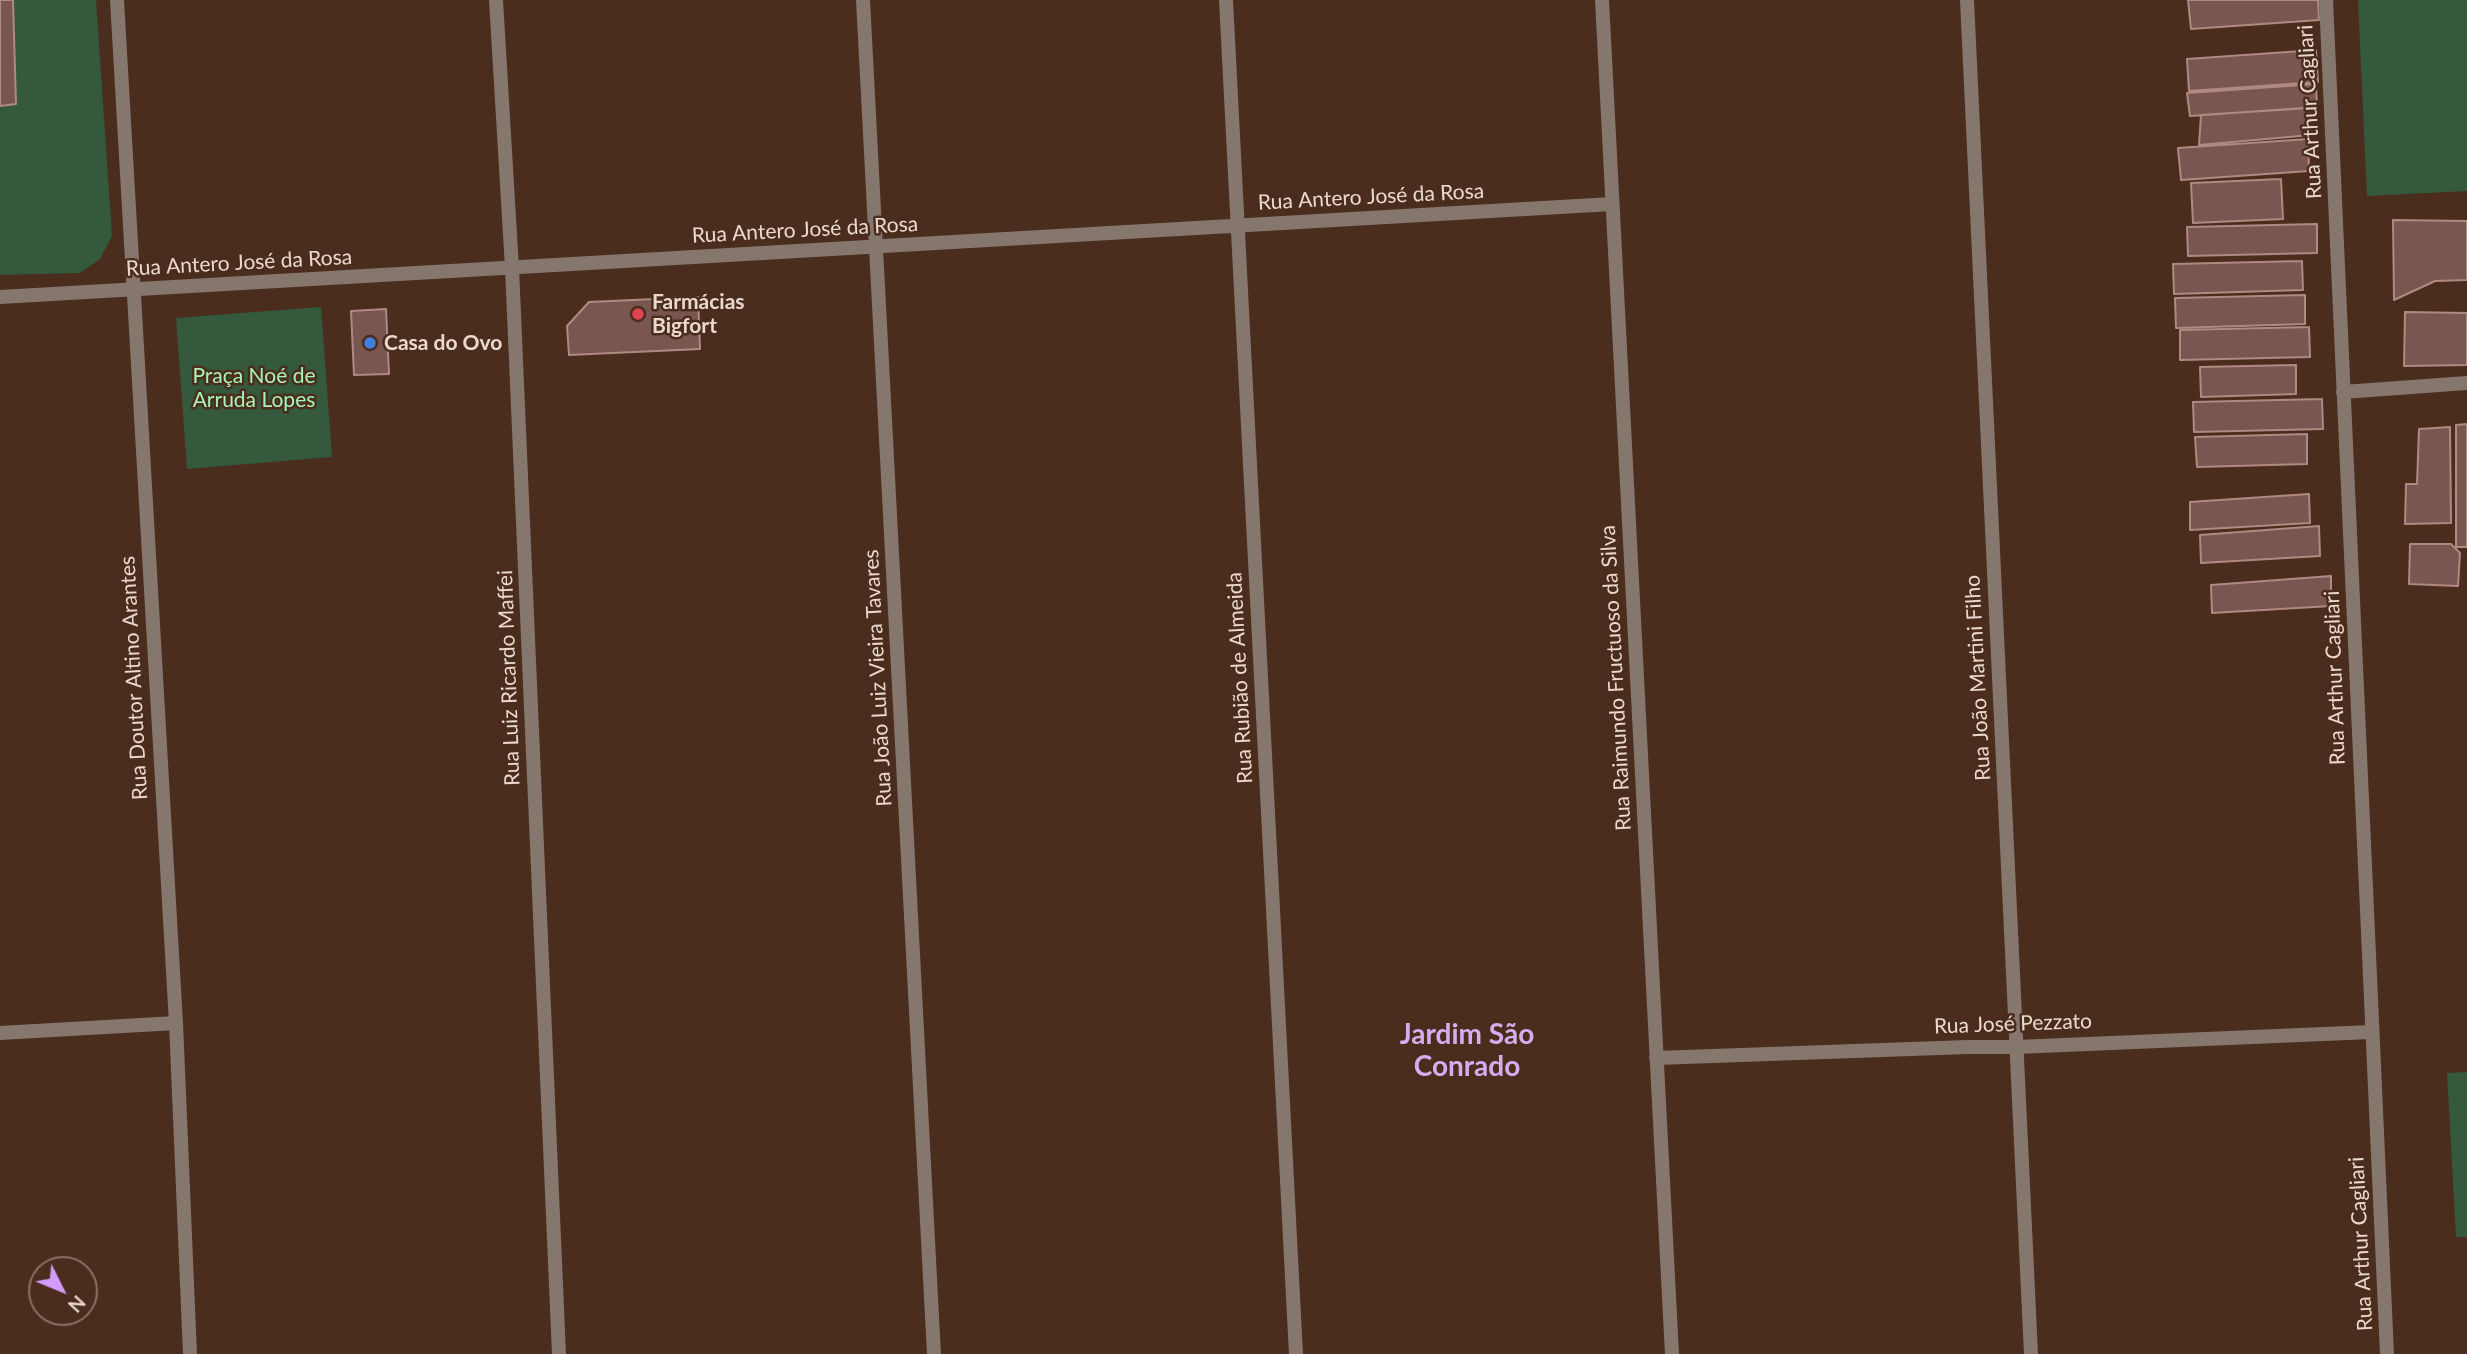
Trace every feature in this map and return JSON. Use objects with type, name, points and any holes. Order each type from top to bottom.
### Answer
[{"type":"street","name":"Rua Doutor Altino Arantes","points":[[117,0],[176,1023],[190,1354]]},
{"type":"street","name":"Rua Luiz Ricardo Maffei","points":[[496,0],[512,268],[559,1354]]},
{"type":"street","name":"Rua João Luiz Vieira Tavares","points":[[863,0],[934,1354]]},
{"type":"street","name":"Rua Rubião de Almeida","points":[[1226,0],[1296,1354]]},
{"type":"street","name":"Rua Raimundo Fructuoso da Silva","points":[[1602,0],[1672,1354]]},
{"type":"street","name":"Rua João Martini Filho","points":[[1967,0],[2031,1354]]},
{"type":"street","name":"Rua Arthur Cagliari","points":[[2326,0],[2387,1354]]},
{"type":"street","name":"Rua Antero José da Rosa","points":[[0,297],[1612,204]]},
{"type":"street","points":[[2343,392],[2467,383]]},
{"type":"street","points":[[0,1033],[176,1023]]},
{"type":"street","name":"Rua José Pezzato","points":[[1656,1059],[2371,1032]]},
{"type":"green space","points":[[0,0],[96,0],[112,236],[100,259],[80,273],[0,275]]},
{"type":"green space","points":[[2358,0],[2467,0],[2467,191],[2367,196]]},
{"type":"green space","name":"Praça Noé de Arruda Lopes","points":[[321,307],[332,457],[187,469],[176,318]]},
{"type":"green space","points":[[2467,1072],[2467,1237],[2456,1237],[2447,1073]]},
{"type":"building","points":[[0,0],[13,0],[16,104],[0,106]]},
{"type":"building","points":[[2188,0],[2318,0],[2319,20],[2191,29]]},
{"type":"building","points":[[2316,50],[2318,82],[2189,91],[2187,59]]},
{"type":"building","points":[[2316,84],[2317,107],[2190,116],[2187,93]]},
{"type":"building","points":[[2309,108],[2311,135],[2199,145],[2201,115]]},
{"type":"building","points":[[2308,139],[2309,171],[2181,180],[2178,148]]},
{"type":"building","points":[[2281,179],[2283,219],[2193,223],[2191,183]]},
{"type":"building","points":[[2393,220],[2467,221],[2467,280],[2435,281],[2394,300]]},
{"type":"building","points":[[2317,224],[2317,253],[2188,256],[2187,227]]},
{"type":"building","points":[[2302,261],[2303,290],[2174,294],[2173,264]]},
{"type":"building","points":[[2305,295],[2305,324],[2176,328],[2175,298]]},
{"type":"building","name":"Farmácias Bigfort","points":[[698,297],[700,349],[569,355],[567,326],[589,302]]},
{"type":"building","name":"Casa do Ovo","points":[[386,309],[389,374],[354,375],[351,311]]},
{"type":"building","points":[[2405,312],[2467,313],[2467,365],[2404,366]]},
{"type":"building","points":[[2309,327],[2310,357],[2180,360],[2180,330]]},
{"type":"building","points":[[2296,365],[2296,394],[2201,397],[2200,367]]},
{"type":"building","points":[[2322,399],[2323,429],[2194,432],[2193,402]]},
{"type":"building","points":[[2467,424],[2467,547],[2456,547],[2456,425]]},
{"type":"building","points":[[2450,427],[2451,523],[2405,524],[2406,484],[2417,484],[2419,429]]},
{"type":"building","points":[[2307,434],[2307,464],[2197,467],[2195,437]]},
{"type":"building","points":[[2309,494],[2310,523],[2190,530],[2190,502]]},
{"type":"building","points":[[2319,526],[2320,556],[2201,563],[2200,535]]},
{"type":"building","points":[[2410,544],[2451,544],[2460,553],[2458,586],[2409,584]]},
{"type":"building","points":[[2331,576],[2331,606],[2212,613],[2211,585]]},
{"type":"place","name":"Farmácias Bigfort","points":[[638,314]]},
{"type":"place","name":"Casa do Ovo","points":[[370,343]]},
{"type":"district","name":"Jardim São Conrado","points":[[1467,1051]]}]
